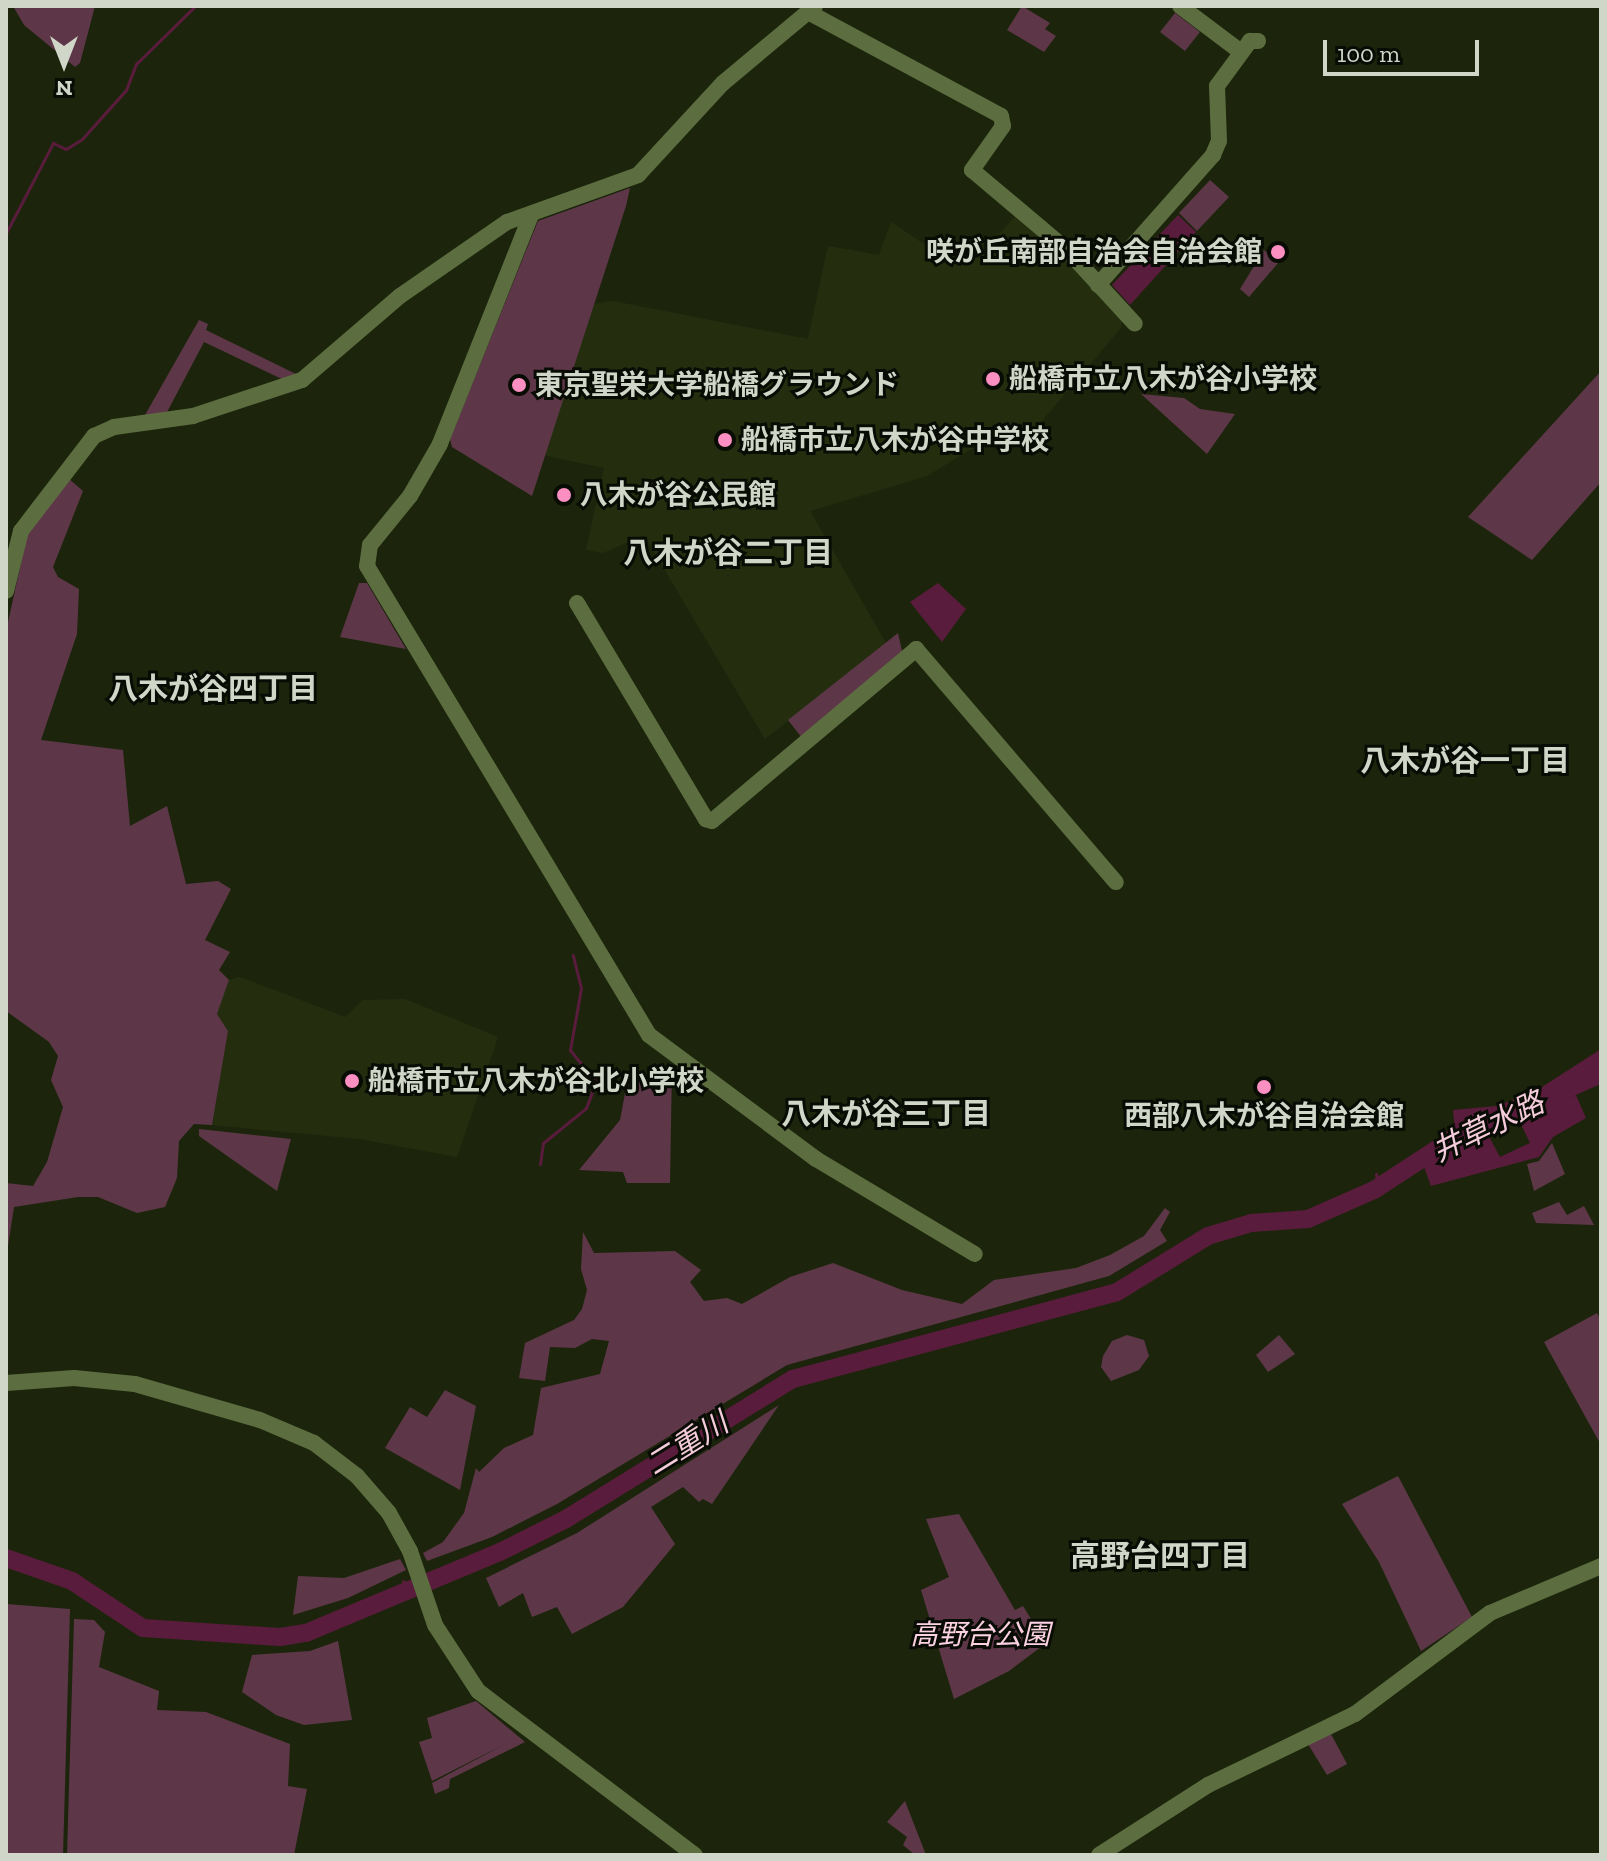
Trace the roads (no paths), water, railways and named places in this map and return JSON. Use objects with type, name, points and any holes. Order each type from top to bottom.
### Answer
[{"type":"street","points":[[1180,6],[1241,52]]},
{"type":"street","points":[[6,591],[21,531],[94,436],[114,427],[193,416],[288,387],[419,282],[507,222],[638,175],[723,83],[811,9],[1001,116],[1003,126],[972,170],[1020,207],[1135,324]]},
{"type":"street","points":[[1098,285],[1213,155],[1218,145],[1217,86],[1250,41],[1258,41]]},
{"type":"street","points":[[531,215],[440,444],[410,496],[370,545],[367,566],[649,1035],[816,1159],[975,1254]]},
{"type":"street","points":[[577,603],[706,819],[712,821],[916,649],[1116,882]]},
{"type":"street","points":[[6,1383],[115,1380],[298,1434],[346,1467],[377,1497],[417,1570],[425,1598],[450,1653],[478,1691],[695,1855]]},
{"type":"street","points":[[1099,1855],[1208,1785],[1355,1714],[1490,1613],[1601,1566]]},
{"type":"waterway","points":[[6,233],[53,143],[66,149],[82,139],[126,90],[136,64],[195,6]]},
{"type":"waterway","points":[[540,1164],[543,1143],[586,1108],[596,1082],[570,1050],[581,988],[573,955]]},
{"type":"waterway","name":"二重川","points":[[6,1558],[72,1581],[143,1628],[280,1637],[306,1633],[500,1552],[566,1519],[793,1379],[1117,1292],[1208,1236],[1251,1223],[1308,1219],[1374,1190],[1451,1140],[1601,1074]]},
{"type":"waterway","points":[[1376,1174],[1378,1187]]},
{"type":"waterway","points":[[403,1581],[408,1591]]},
{"type":"place","name":"咲が丘南部自治会自治会館","points":[[1278,252]]},
{"type":"place","name":"船橋市立八木が谷小学校","points":[[993,379]]},
{"type":"place","name":"東京聖栄大学船橋グラウンド","points":[[519,385]]},
{"type":"place","name":"船橋市立八木が谷中学校","points":[[725,440]]},
{"type":"place","name":"八木が谷公民館","points":[[564,495]]},
{"type":"place","name":"船橋市立八木が谷北小学校","points":[[352,1081]]},
{"type":"place","name":"西部八木が谷自治会館","points":[[1264,1087]]},
{"type":"district","name":"八木が谷二丁目","points":[[728,553]]},
{"type":"district","name":"八木が谷四丁目","points":[[213,689]]},
{"type":"district","name":"八木が谷一丁目","points":[[1465,761]]},
{"type":"district","name":"八木が谷三丁目","points":[[886,1114]]},
{"type":"district","name":"高野台四丁目","points":[[1160,1556]]},
{"type":"water label","name":"井草水路","points":[[1488,1127]]},
{"type":"park label","name":"高野台公園","points":[[980,1635]]}]
